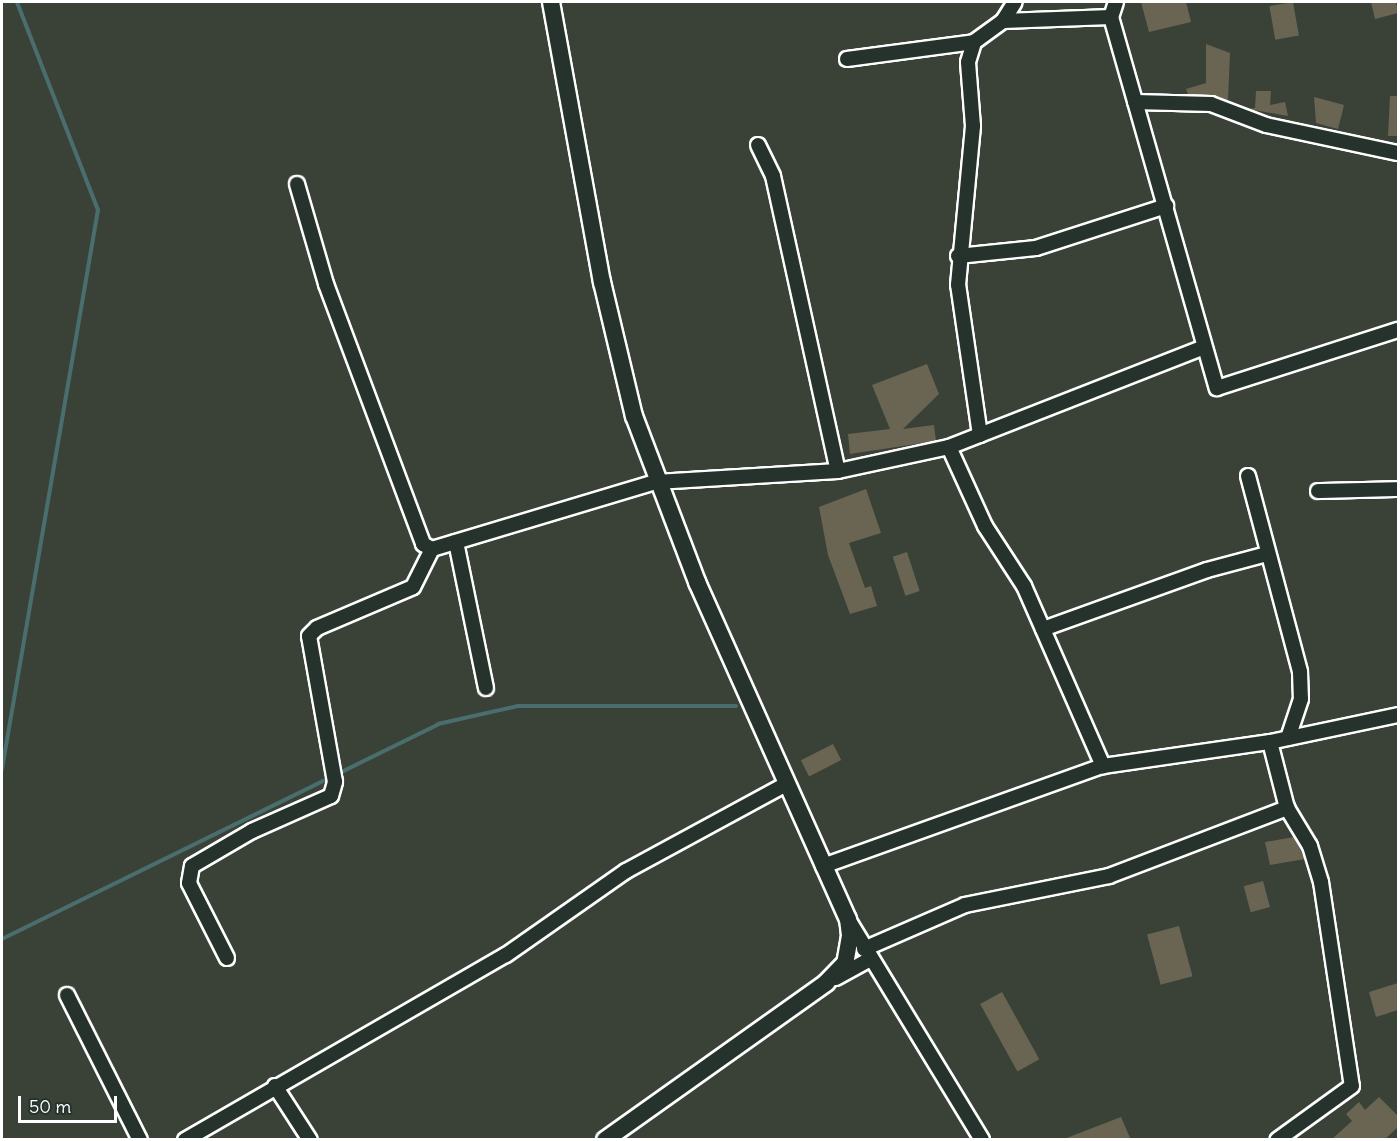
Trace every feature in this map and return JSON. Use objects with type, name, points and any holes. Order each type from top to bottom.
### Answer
[{"type":"street","points":[[551,2],[602,282],[656,482],[786,784],[848,919],[867,954],[982,1140]]},
{"type":"street","points":[[848,59],[974,42],[1004,21],[1015,2]]},
{"type":"street","points":[[1116,2],[1110,17],[1166,206],[1215,384],[1223,390],[1398,330]]},
{"type":"street","points":[[1004,21],[1110,17]]},
{"type":"street","points":[[974,42],[968,62],[973,126],[958,256],[980,435]]},
{"type":"street","points":[[1135,102],[1211,104],[1266,125],[1398,153]]},
{"type":"street","points":[[758,145],[773,176],[838,471]]},
{"type":"street","points":[[297,184],[334,306],[423,544],[432,549],[656,482],[838,471],[949,447],[1204,347]]},
{"type":"street","points":[[958,256],[1036,248],[1166,206]]},
{"type":"street","points":[[949,447],[968,495],[1043,629],[1103,766]]},
{"type":"street","points":[[1248,476],[1300,672],[1301,699],[1288,738]]},
{"type":"street","points":[[1318,491],[1398,489]]},
{"type":"street","points":[[456,542],[486,688]]},
{"type":"street","points":[[227,958],[189,883],[192,866],[252,831],[317,805],[331,796],[335,782],[333,767],[309,636],[316,628],[413,587],[432,549]]},
{"type":"street","points":[[1043,629],[1207,570],[1267,554]]},
{"type":"street","points":[[823,866],[1103,766],[1270,742],[1398,715]]},
{"type":"street","points":[[1270,742],[1287,808],[1310,846],[1321,882],[1352,1086],[1277,1140]]},
{"type":"street","points":[[184,1140],[506,954],[626,871],[786,784]]},
{"type":"street","points":[[605,1140],[867,954],[965,905],[1109,876],[1287,808]]},
{"type":"street","points":[[826,983],[849,951],[848,919]]},
{"type":"street","points":[[67,995],[140,1140]]},
{"type":"street","points":[[275,1086],[310,1140]]},
{"type":"building","points":[[1141,2],[1186,2],[1191,22],[1149,32]]},
{"type":"building","points":[[1293,2],[1299,35],[1275,40],[1269,6]]},
{"type":"building","points":[[1371,2],[1396,2],[1398,13],[1375,19]]},
{"type":"building","points":[[1206,44],[1230,53],[1228,100],[1188,94],[1186,89],[1206,83]]},
{"type":"building","points":[[1256,91],[1271,91],[1270,105],[1285,102],[1288,116],[1249,109],[1255,108]]},
{"type":"building","points":[[1390,96],[1398,96],[1398,136],[1388,136]]},
{"type":"building","points":[[1314,97],[1344,105],[1338,129],[1316,123]]},
{"type":"building","points":[[927,364],[939,394],[903,429],[934,425],[936,441],[850,454],[848,434],[890,429],[872,385]]},
{"type":"building","points":[[866,489],[881,533],[849,543],[865,588],[871,586],[877,606],[850,614],[828,555],[819,507]]},
{"type":"building","points":[[907,552],[920,591],[905,596],[893,557]]},
{"type":"building","points":[[833,744],[841,760],[809,776],[801,760]]},
{"type":"building","points":[[1294,837],[1305,859],[1270,865],[1265,842]]},
{"type":"building","points":[[1263,881],[1270,907],[1251,912],[1244,886]]},
{"type":"building","points":[[1179,926],[1192,976],[1161,985],[1147,935]]},
{"type":"building","points":[[1398,983],[1398,1010],[1376,1017],[1369,992]]},
{"type":"building","points":[[1002,992],[1039,1059],[1017,1071],[980,1004]]},
{"type":"building","points":[[1379,1097],[1398,1116],[1398,1127],[1384,1140],[1331,1140],[1352,1121],[1346,1114],[1359,1102],[1365,1110]]},
{"type":"building","points":[[1121,1117],[1131,1140],[1064,1140],[1064,1139]]},
{"type":"waterway","points":[[2,769],[98,210],[17,2]]},
{"type":"waterway","points":[[2,939],[438,724],[518,706],[736,706]]}]
